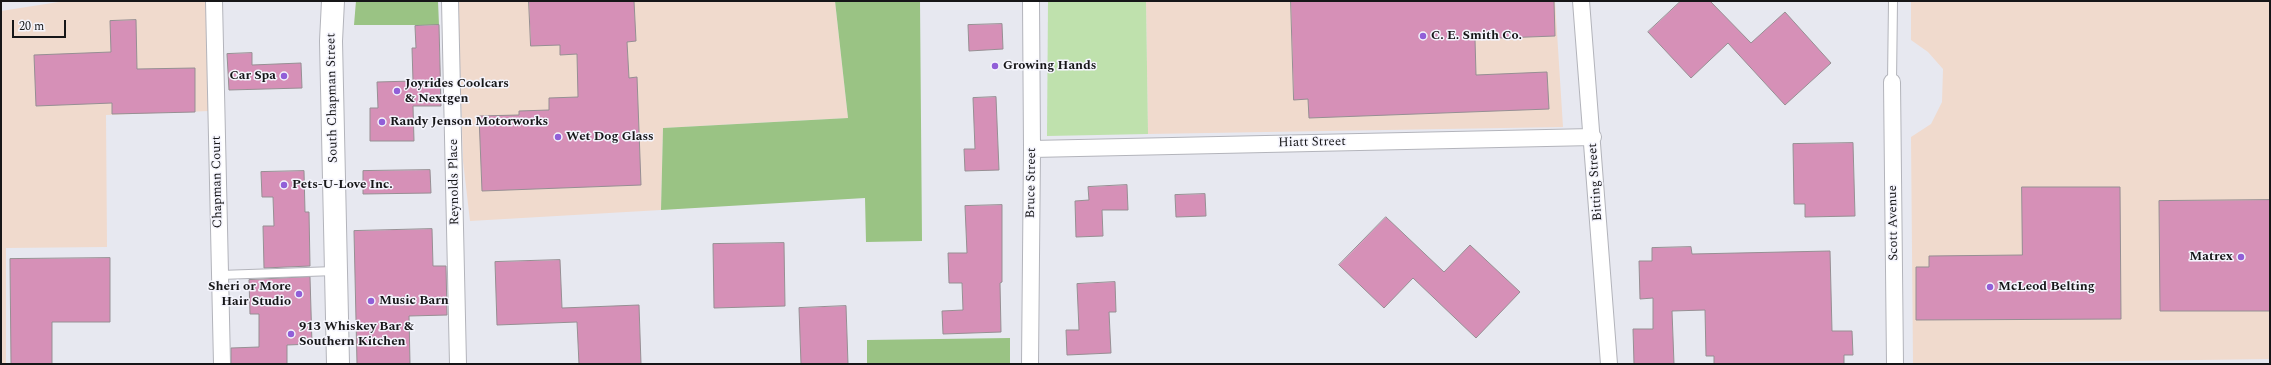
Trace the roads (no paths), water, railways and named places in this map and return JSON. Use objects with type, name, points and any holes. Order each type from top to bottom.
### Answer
[{"type":"street","name":"Chapman Court","points":[[214,1],[222,364]]},
{"type":"street","name":"South Chapman Street","points":[[333,1],[331,42],[338,364]]},
{"type":"street","name":"Reynolds Place","points":[[450,1],[458,364]]},
{"type":"street","name":"Bruce Street","points":[[1030,364],[1032,149],[1031,1]]},
{"type":"street","name":"Bitting Street","points":[[1581,1],[1593,137],[1609,364]]},
{"type":"street","name":"Scott Avenue","points":[[1892,82],[1895,364]]},
{"type":"street","name":"Hiatt Street","points":[[1032,149],[1593,137]]},
{"type":"lane","points":[[1892,82],[1893,1]]},
{"type":"lane","points":[[220,275],[336,271]]},
{"type":"place","name":"C. E. Smith Co.","points":[[1423,36]]},
{"type":"place","name":"Growing Hands","points":[[995,66]]},
{"type":"place","name":"Car Spa","points":[[284,76]]},
{"type":"place","name":"Joyrides Coolcars & Nextgen","points":[[397,91]]},
{"type":"place","name":"Randy Jenson Motorworks","points":[[382,122]]},
{"type":"place","name":"Wet Dog Glass","points":[[558,137]]},
{"type":"place","name":"Pets-U-Love Inc.","points":[[284,185]]},
{"type":"place","name":"Matrex","points":[[2241,257]]},
{"type":"place","name":"McLeod Belting","points":[[1990,287]]},
{"type":"place","name":"Sheri or More Hair Studio","points":[[299,294]]},
{"type":"place","name":"Music Barn","points":[[371,301]]},
{"type":"place","name":"913 Whiskey Bar & Southern Kitchen","points":[[291,334]]}]
